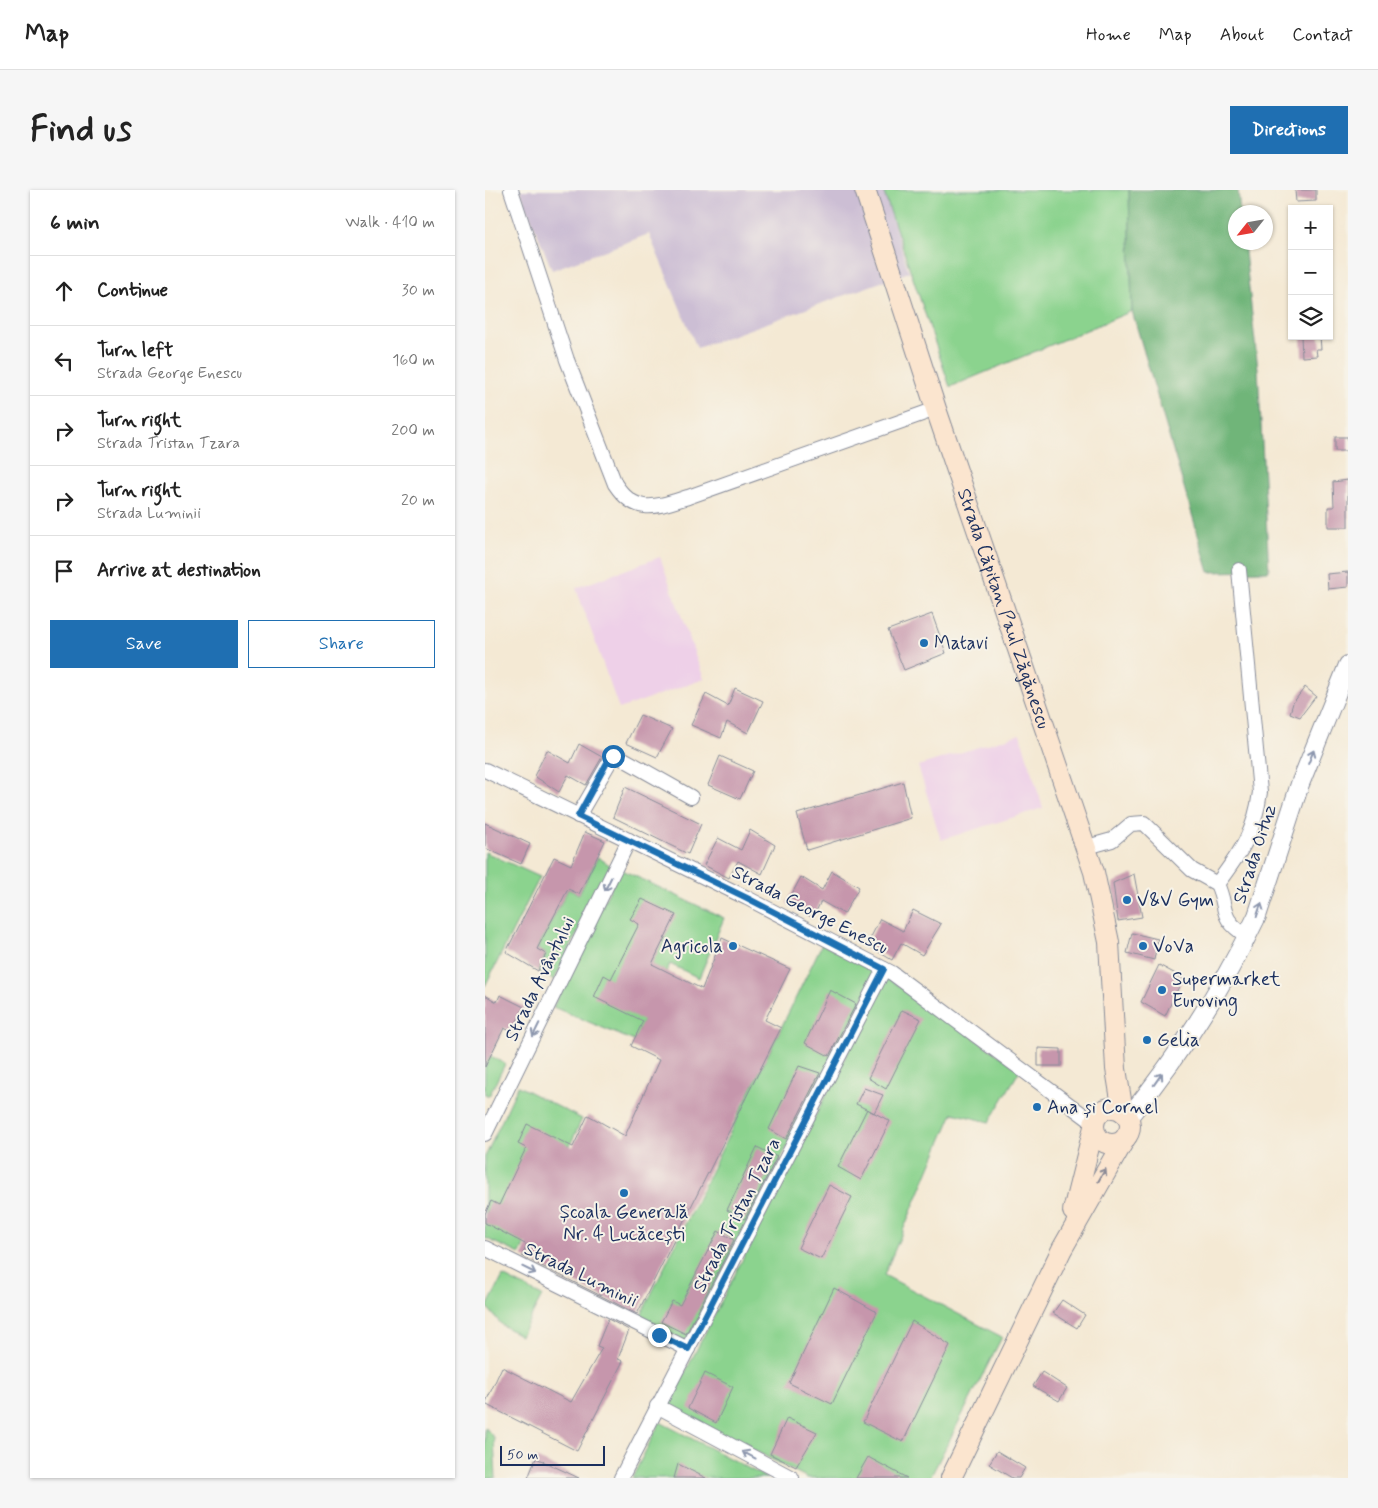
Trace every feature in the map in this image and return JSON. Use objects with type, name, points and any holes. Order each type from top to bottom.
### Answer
[{"type":"main road","name":"Strada Căpitan Paul Zăgănescu","points":[[865,190],[936,408],[1087,847],[1102,902],[1109,942],[1113,1032],[1118,1085],[1126,1122],[951,1478]]},
{"type":"main road","name":"Strada Căpitan Paul Zăgănescu","points":[[1062,1249],[1079,1193],[1095,1122],[1106,1093],[1113,1032]]},
{"type":"main road","points":[[1108,1108],[1126,1122],[1118,1142],[1108,1143],[1098,1137],[1095,1122],[1108,1108]]},
{"type":"street","points":[[511,190],[567,360],[615,484],[624,498],[639,507],[662,505],[688,497],[936,408]]},
{"type":"street","points":[[1217,884],[1247,839],[1257,818],[1260,792],[1239,570]]},
{"type":"street","name":"Strada Oituz","points":[[1126,1122],[1202,1014],[1257,916],[1300,784],[1348,664]]},
{"type":"street","points":[[578,816],[609,759],[613,756],[620,757],[691,797]]},
{"type":"street","name":"Strada George Enescu","points":[[485,770],[747,898],[884,969],[1095,1122]]},
{"type":"street","points":[[1087,847],[1112,840],[1131,824],[1144,823],[1192,870],[1217,884],[1225,915],[1235,929],[1247,936]]},
{"type":"street","name":"Strada Avântului","points":[[485,1134],[629,840]]},
{"type":"street","name":"Strada Tristan Tzara","points":[[621,1478],[884,969]]},
{"type":"street","name":"Strada Luminii","points":[[485,1248],[688,1349]]},
{"type":"street","points":[[657,1406],[792,1478]]},
{"type":"shaded area","points":[[520,190],[883,190],[909,272],[697,348],[649,234],[552,270]]},
{"type":"shaded area","points":[[660,557],[704,679],[619,709],[576,588]]},
{"type":"shaded area","points":[[1020,734],[1043,808],[941,840],[918,766]]},
{"type":"green space","points":[[883,190],[1129,190],[1132,311],[950,387]]},
{"type":"green space","points":[[1129,190],[1238,190],[1239,205],[1228,205],[1228,250],[1245,250],[1258,369],[1269,571],[1209,572],[1132,311]]},
{"type":"green space","points":[[485,852],[540,877],[485,986]]},
{"type":"green space","points":[[598,857],[611,866],[554,980],[538,971],[546,954],[537,949],[568,889],[579,894]]},
{"type":"green space","points":[[620,869],[724,918],[699,978],[670,964],[634,1041],[553,1007]]},
{"type":"green space","points":[[822,944],[876,973],[687,1342],[639,1319]]},
{"type":"green space","points":[[886,977],[1020,1070],[989,1122],[953,1113],[884,1275],[1002,1337],[930,1478],[808,1478],[668,1406]]},
{"type":"green space","points":[[485,1053],[505,1064],[489,1096],[485,1094]]},
{"type":"green space","points":[[518,1086],[582,1119],[520,1254],[485,1238],[485,1157]]},
{"type":"green space","points":[[503,1276],[542,1296],[521,1336],[502,1325],[487,1307]]},
{"type":"green space","points":[[660,1422],[767,1478],[632,1478]]},
{"type":"green space","points":[[485,1427],[494,1438],[496,1478],[485,1478]]},
{"type":"building","points":[[1295,190],[1316,190],[1316,201],[1296,202]]},
{"type":"building","points":[[1301,340],[1320,340],[1321,349],[1316,349],[1317,356],[1302,357]]},
{"type":"building","points":[[1335,437],[1348,437],[1348,451],[1335,451]]},
{"type":"building","points":[[1348,480],[1348,527],[1328,527],[1328,507],[1334,507],[1333,482]]},
{"type":"building","points":[[1348,572],[1348,587],[1328,589],[1327,574]]},
{"type":"building","points":[[932,614],[946,653],[904,670],[888,630]]},
{"type":"building","points":[[1305,687],[1316,696],[1300,717],[1290,713],[1293,703]]},
{"type":"building","points":[[735,688],[763,701],[748,733],[727,722],[721,738],[691,725],[706,694],[728,706]]},
{"type":"building","points":[[640,715],[672,729],[657,757],[626,743]]},
{"type":"building","points":[[579,744],[602,757],[586,785],[568,775],[559,792],[534,776],[547,750],[570,763]]},
{"type":"building","points":[[720,756],[753,771],[740,799],[708,785]]},
{"type":"building","points":[[903,782],[911,818],[807,850],[797,814]]},
{"type":"building","points":[[625,787],[701,824],[688,854],[613,817]]},
{"type":"building","points":[[485,823],[530,844],[521,864],[485,848]]},
{"type":"building","points":[[750,830],[775,845],[762,874],[738,861],[729,878],[704,865],[718,838],[741,850]]},
{"type":"building","points":[[585,832],[605,841],[579,894],[568,889],[537,949],[546,954],[538,971],[506,952],[554,857],[571,865]]},
{"type":"building","points":[[832,871],[859,887],[844,914],[821,901],[813,918],[787,903],[801,877],[822,890]]},
{"type":"building","name":"V&V Gym","points":[[1134,874],[1142,917],[1118,921],[1113,883]]},
{"type":"building","name":"Școala Generală Nr. 4 Lucăcești","points":[[642,899],[676,915],[652,964],[702,989],[722,938],[790,969],[765,1020],[781,1028],[637,1314],[522,1256],[527,1245],[485,1223],[485,1214],[491,1201],[499,1205],[526,1148],[518,1144],[527,1124],[573,1147],[588,1115],[625,1136],[659,1060],[631,1046],[643,1021],[594,997],[604,975],[611,979],[639,924],[630,919]]},
{"type":"building","points":[[913,910],[941,924],[922,955],[901,943],[892,960],[867,945],[880,919],[903,931]]},
{"type":"building","name":"VoVa","points":[[1132,933],[1158,939],[1154,960],[1127,953]]},
{"type":"building","name":"Supermarket Euroving","points":[[1159,965],[1183,978],[1165,1016],[1141,1002]]},
{"type":"building","points":[[830,990],[856,1004],[829,1056],[805,1043]]},
{"type":"building","points":[[485,995],[497,1002],[500,995],[524,1007],[512,1032],[504,1028],[485,1067]]},
{"type":"building","points":[[902,1010],[921,1019],[886,1089],[868,1078]]},
{"type":"building","points":[[1038,1048],[1061,1049],[1061,1066],[1038,1066]]},
{"type":"building","points":[[799,1066],[820,1073],[786,1139],[769,1129]]},
{"type":"building","points":[[864,1088],[883,1095],[874,1113],[856,1104]]},
{"type":"building","points":[[867,1109],[890,1121],[861,1180],[838,1167]]},
{"type":"building","points":[[757,1147],[777,1157],[745,1219],[727,1210]]},
{"type":"building","points":[[829,1185],[852,1197],[821,1259],[798,1248]]},
{"type":"building","points":[[718,1231],[734,1240],[686,1334],[661,1322],[672,1301],[680,1305]]},
{"type":"building","points":[[834,1288],[877,1312],[832,1404],[789,1383]]},
{"type":"building","points":[[1062,1300],[1085,1315],[1077,1328],[1053,1313]]},
{"type":"building","points":[[608,1319],[629,1330],[618,1359],[623,1361],[577,1451],[485,1404],[502,1367],[571,1402],[602,1348],[597,1346]]},
{"type":"building","points":[[912,1321],[950,1345],[903,1442],[863,1422]]},
{"type":"building","points":[[1042,1372],[1067,1388],[1059,1401],[1033,1386]]},
{"type":"building","points":[[705,1373],[733,1387],[716,1423],[688,1408]]},
{"type":"building","points":[[787,1418],[817,1432],[796,1467],[770,1454]]},
{"type":"building","points":[[997,1451],[1025,1468],[1019,1478],[1012,1478],[989,1464]]},
{"type":"building","points":[[868,1457],[907,1478],[856,1478]]},
{"type":"building","points":[[536,1458],[579,1478],[528,1478]]},
{"type":"building","points":[[678,1464],[706,1478],[674,1478]]},
{"type":"place","name":"Matavi","points":[[924,643]]},
{"type":"place","name":"V&V Gym","points":[[1127,900]]},
{"type":"place","name":"Agricola","points":[[733,946]]},
{"type":"place","name":"VoVa","points":[[1143,946]]},
{"type":"place","name":"Supermarket Euroving","points":[[1162,990]]},
{"type":"place","name":"Gelia","points":[[1147,1040]]},
{"type":"place","name":"Ana și Cornel","points":[[1037,1107]]},
{"type":"place","name":"Școala Generală Nr. 4 Lucăcești","points":[[624,1193]]},
{"type":"route","points":[[613,756],[609,759],[578,816],[747,898],[884,969],[688,1349],[659,1335]]}]
